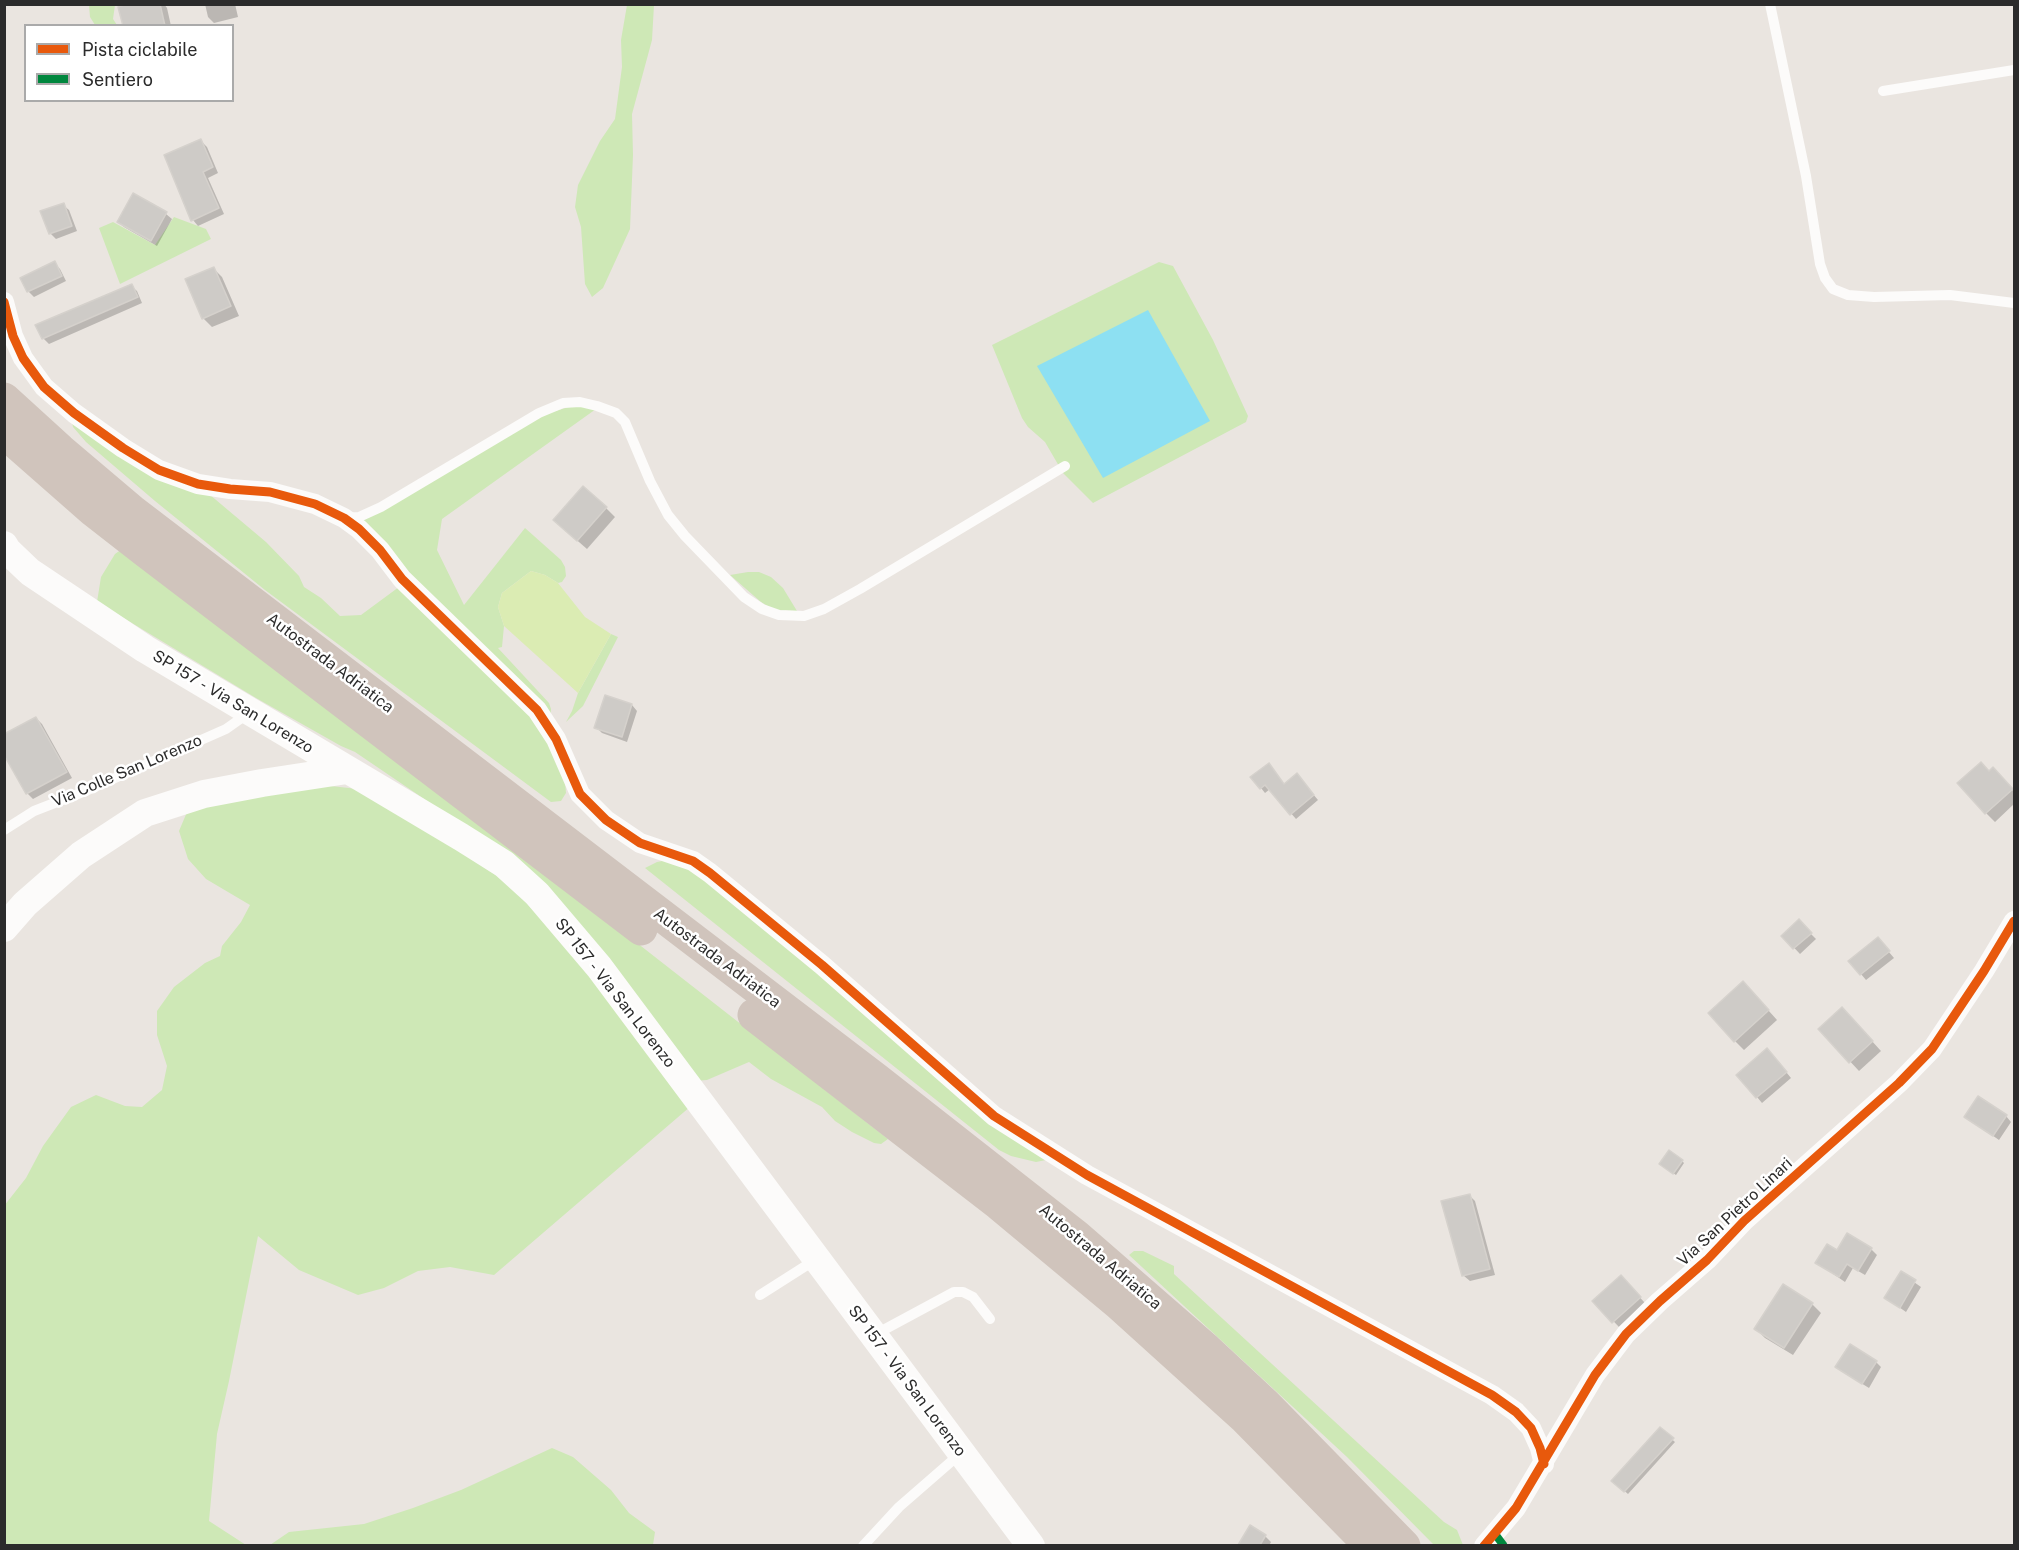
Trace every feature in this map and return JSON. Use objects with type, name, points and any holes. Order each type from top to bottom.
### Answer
[{"type":"highway","name":"Autostrada Adriatica","points":[[4,399],[132,511],[885,1086],[1076,1236],[1232,1373],[1317,1455],[1404,1545]]},
{"type":"highway","name":"Autostrada Adriatica","points":[[4,432],[94,511],[144,550],[730,996],[1058,1251],[1184,1361],[1244,1417],[1371,1545]]},
{"type":"main road","name":"SP 157 - Via San Lorenzo","points":[[4,545],[30,572],[145,649],[504,864],[537,894],[599,967],[1031,1545]]},
{"type":"main road","points":[[4,928],[26,904],[81,855],[145,813],[204,794],[347,770]]},
{"type":"street","points":[[4,302],[13,336],[24,358],[44,387],[123,448],[159,470],[198,484],[270,492],[315,504],[344,518],[359,529],[380,550],[402,579],[537,710],[556,739],[580,794],[606,820],[640,843],[693,861],[710,873],[822,965],[994,1116],[1050,1153],[1492,1395],[1531,1428],[1544,1464]]},
{"type":"street","name":"Via San Pietro Linari","points":[[1488,1542],[1516,1508],[1595,1375],[1626,1334],[1707,1260],[1744,1221],[1899,1083],[1932,1049],[2014,921]]},
{"type":"lane","points":[[1770,4],[1806,176],[1820,264],[1825,278],[1833,289],[1848,295],[1874,297],[1950,295],[2014,303]]},
{"type":"lane","points":[[1883,91],[2014,70]]},
{"type":"lane","points":[[344,518],[359,517],[381,507],[539,413],[563,403],[580,402],[616,413],[625,422],[650,481],[668,515],[744,597],[762,609],[779,615],[804,616],[824,609],[851,594],[1065,466]]},
{"type":"lane","name":"Via Colle San Lorenzo","points":[[4,830],[34,811],[88,790],[226,729],[250,712]]},
{"type":"lane","points":[[760,1295],[816,1259]]},
{"type":"lane","points":[[873,1335],[954,1292],[963,1292],[973,1297],[990,1319]]},
{"type":"lane","points":[[863,1545],[899,1507],[961,1454]]},
{"type":"green space","points":[[89,5],[115,5],[113,19],[116,24],[94,24],[90,17]]},
{"type":"green space","points":[[627,5],[654,5],[652,40],[632,114],[630,229],[603,288],[592,297],[585,284],[581,227],[575,207],[578,185],[600,141],[615,119],[622,67],[621,40]]},
{"type":"green space","points":[[174,217],[206,229],[211,239],[120,284],[99,228],[113,222],[155,245]]},
{"type":"green space","points":[[1159,262],[1173,266],[1213,340],[1248,416],[1246,422],[1093,503],[1063,473],[1045,442],[1028,427],[1022,418],[992,345]]},
{"type":"green space","points":[[579,404],[596,409],[442,519],[437,550],[464,605],[525,528],[561,560],[566,576],[562,582],[558,583],[545,575],[531,571],[502,593],[498,607],[504,626],[502,647],[498,648],[549,703],[550,723],[360,521],[542,415]]},
{"type":"green space","points":[[72,422],[203,489],[266,542],[299,576],[304,587],[321,598],[340,616],[361,615],[403,584],[544,726],[565,781],[566,793],[561,801],[551,802],[265,590],[86,442],[73,427]]},
{"type":"green space","points":[[122,549],[559,882],[888,1139],[881,1144],[874,1143],[852,1132],[835,1121],[822,1107],[771,1079],[749,1062],[707,1080],[694,1081],[436,807],[355,752],[256,698],[97,602],[101,577],[115,554]]},
{"type":"green space","points":[[531,571],[545,575],[558,583],[585,617],[611,634],[578,693],[504,626],[498,607],[502,593]]},
{"type":"green space","points":[[759,572],[771,577],[783,588],[797,611],[774,610],[761,602],[730,575]]},
{"type":"green space","points":[[611,634],[618,637],[583,706],[566,722],[578,693]]},
{"type":"green space","points":[[313,784],[367,790],[515,888],[543,916],[691,1106],[494,1275],[450,1267],[418,1271],[384,1288],[358,1295],[299,1270],[258,1236],[217,1434],[209,1521],[246,1545],[5,1545],[4,1206],[26,1178],[43,1146],[71,1107],[96,1095],[125,1106],[142,1107],[162,1090],[167,1066],[157,1035],[157,1011],[174,987],[205,963],[220,956],[222,946],[241,922],[250,905],[206,879],[188,859],[179,831],[190,805]]},
{"type":"green space","points":[[673,859],[685,860],[1046,1153],[1046,1160],[1036,1162],[1011,1156],[999,1150],[645,868],[657,862]]},
{"type":"green space","points":[[1134,1251],[1143,1251],[1174,1266],[1174,1274],[1444,1522],[1457,1530],[1463,1545],[1434,1545],[1347,1457],[1129,1255]]},
{"type":"green space","points":[[552,1448],[573,1457],[611,1490],[629,1513],[655,1532],[653,1545],[270,1545],[289,1532],[364,1524],[413,1508],[461,1490]]},
{"type":"water","points":[[1148,310],[1210,421],[1103,478],[1037,366]]},
{"type":"building","points":[[127,4],[160,4],[165,24],[122,24],[118,7]]},
{"type":"building","points":[[201,139],[213,167],[203,172],[219,208],[191,221],[164,155]]},
{"type":"building","points":[[133,193],[167,212],[151,241],[117,222]]},
{"type":"building","points":[[64,203],[72,226],[49,234],[40,211]]},
{"type":"building","points":[[55,261],[62,276],[27,292],[20,278]]},
{"type":"building","points":[[214,267],[231,306],[202,319],[185,279]]},
{"type":"building","points":[[132,284],[138,297],[42,339],[35,325]]},
{"type":"building","points":[[583,486],[607,507],[577,541],[553,520]]},
{"type":"building","points":[[605,695],[632,704],[622,737],[594,728]]},
{"type":"building","points":[[36,717],[67,772],[26,794],[4,755],[4,734]]},
{"type":"building","points":[[1981,762],[1989,771],[1993,767],[2013,789],[1985,814],[1957,783]]},
{"type":"building","points":[[1269,763],[1284,784],[1297,773],[1314,795],[1290,815],[1265,785],[1260,789],[1250,777]]},
{"type":"building","points":[[1799,919],[1812,933],[1793,949],[1781,936]]},
{"type":"building","points":[[1878,937],[1890,951],[1860,975],[1848,961]]},
{"type":"building","points":[[1743,981],[1769,1010],[1734,1042],[1708,1013]]},
{"type":"building","points":[[1842,1007],[1873,1041],[1849,1063],[1818,1029]]},
{"type":"building","points":[[1767,1048],[1787,1072],[1756,1098],[1736,1075]]},
{"type":"building","points":[[1978,1096],[2007,1115],[1993,1136],[1964,1117]]},
{"type":"building","points":[[1669,1150],[1683,1160],[1673,1174],[1659,1164]]},
{"type":"building","points":[[1470,1194],[1490,1269],[1462,1276],[1441,1201]]},
{"type":"building","points":[[1847,1233],[1872,1248],[1858,1271],[1847,1264],[1839,1277],[1815,1263],[1827,1244],[1837,1250]]},
{"type":"building","points":[[1901,1271],[1916,1280],[1900,1308],[1884,1298]]},
{"type":"building","points":[[1621,1275],[1641,1297],[1612,1323],[1592,1301]]},
{"type":"building","points":[[1783,1284],[1813,1303],[1784,1348],[1754,1329]]},
{"type":"building","points":[[1850,1344],[1877,1361],[1862,1384],[1835,1367]]},
{"type":"building","points":[[1660,1427],[1674,1438],[1624,1492],[1611,1481]]},
{"type":"building","points":[[1250,1525],[1266,1535],[1260,1545],[1238,1545]]},
{"type":"marked path","points":[[1495,1534],[1504,1546]]},
{"type":"cycle path","points":[[4,302],[13,336],[23,358],[44,387],[74,413],[123,448],[159,470],[198,484],[270,492],[315,504],[344,518],[359,529],[380,550],[402,579],[537,710],[556,739],[580,794],[606,820],[640,843],[693,861],[710,873],[822,965],[994,1116],[1087,1175],[1492,1395],[1516,1412],[1531,1428],[1544,1464]]},
{"type":"cycle path","points":[[1484,1546],[1516,1508],[1595,1375],[1626,1334],[1707,1260],[1744,1221],[1899,1083],[1932,1049],[2014,921]]}]
